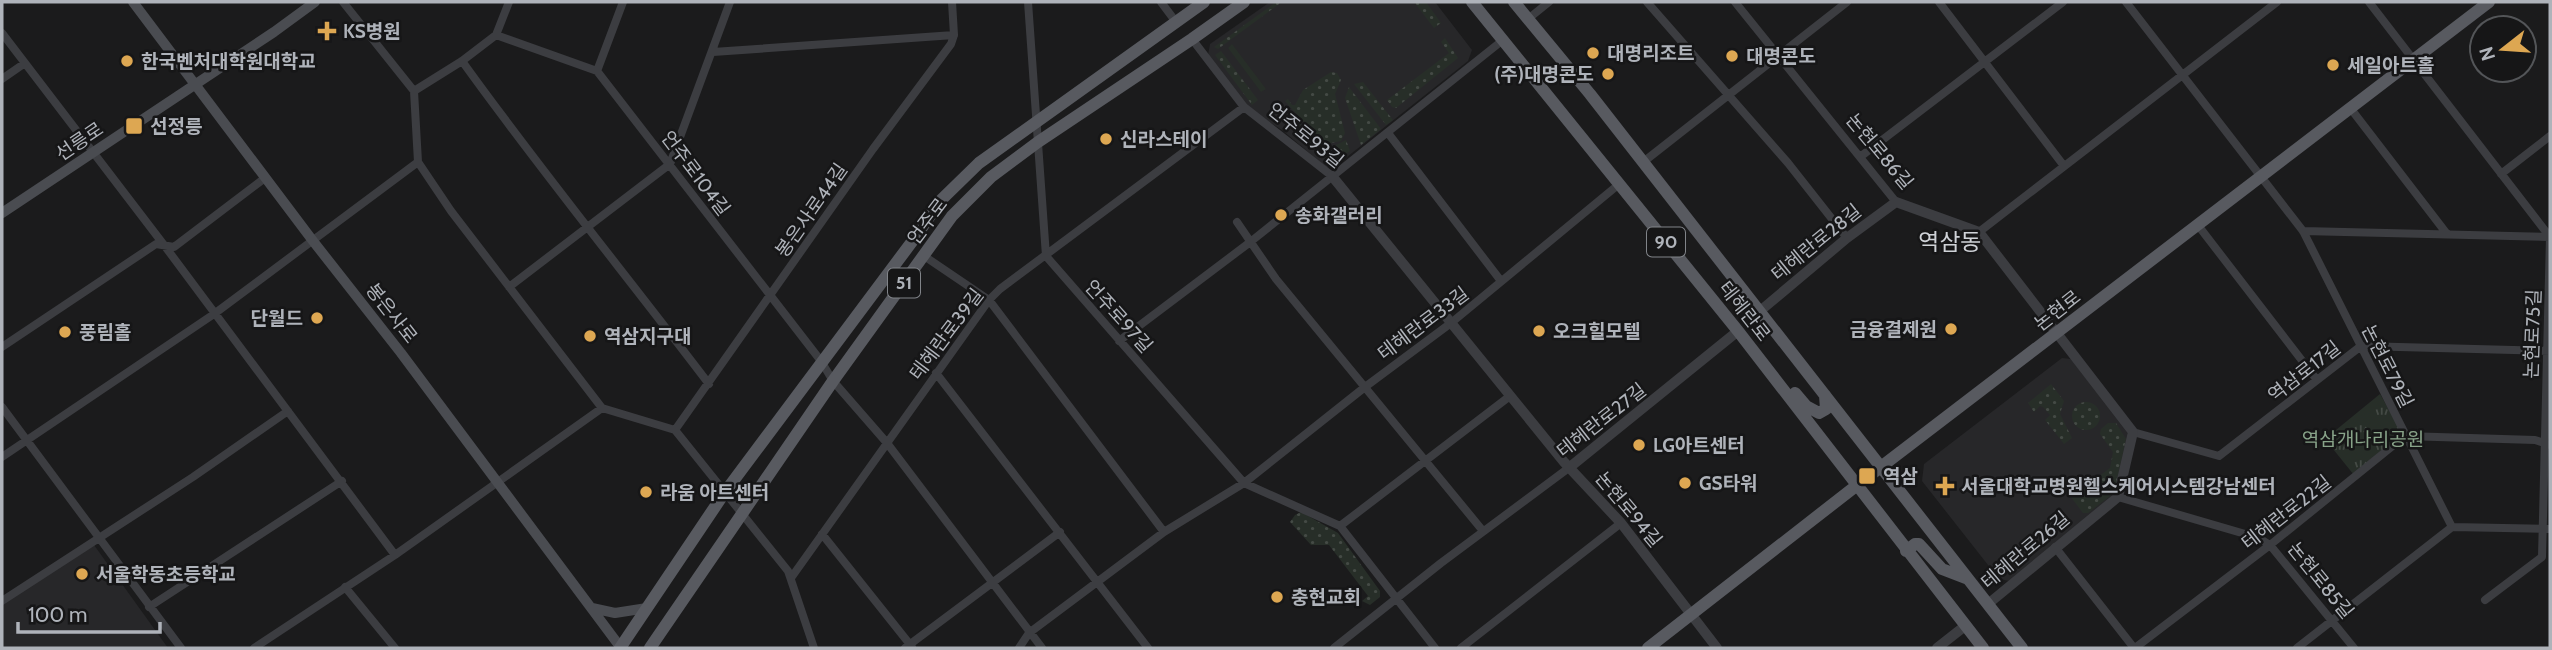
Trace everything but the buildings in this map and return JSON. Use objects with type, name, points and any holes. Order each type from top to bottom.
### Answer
[{"type":"main road","name":"봉은사로","points":[[132,2],[401,353],[621,648]]},
{"type":"main road","name":"선릉로","points":[[2,213],[314,2]]},
{"type":"main road","name":"언주로","points":[[621,648],[725,492],[940,201],[979,163],[1204,2]]},
{"type":"main road","name":"언주로","points":[[650,648],[833,381],[952,216],[991,177],[1038,142],[1244,2]]},
{"type":"main road","name":"테헤란로","points":[[1472,2],[1738,331],[1983,648]]},
{"type":"main road","name":"테헤란로","points":[[1514,2],[1590,93],[2022,648]]},
{"type":"main road","name":"논현로","points":[[1648,648],[2489,2]]},
{"type":"main road","points":[[1764,366],[1782,376],[1806,406],[1815,412],[1825,411],[1825,395]]},
{"type":"main road","points":[[1906,551],[1914,544],[1919,544],[1942,569],[1968,579]]},
{"type":"main road","points":[[590,608],[611,613],[647,608]]},
{"type":"street","points":[[343,2],[414,91],[418,162],[451,211],[601,408],[675,430],[788,571],[814,648]]},
{"type":"street","points":[[414,91],[496,35],[509,2]]},
{"type":"street","points":[[496,35],[597,71],[623,2]]},
{"type":"street","points":[[509,286],[670,163],[730,2]]},
{"type":"street","points":[[713,51],[954,35],[952,2]]},
{"type":"street","points":[[1028,2],[1046,256]]},
{"type":"street","points":[[1161,2],[1176,22]]},
{"type":"street","points":[[1528,19],[1549,2]]},
{"type":"street","points":[[1647,2],[1787,163],[1847,238]]},
{"type":"street","name":"논현로86길","points":[[1735,2],[1896,202],[1979,232]]},
{"type":"street","points":[[1642,163],[1847,2]]},
{"type":"street","points":[[1939,2],[2064,166]]},
{"type":"street","points":[[1860,157],[2063,2]]},
{"type":"street","name":"논현로79길","points":[[2126,2],[2303,231],[2452,527]]},
{"type":"street","points":[[2118,497],[2133,432],[1979,232],[2277,2]]},
{"type":"street","points":[[2369,2],[2550,237]]},
{"type":"street","points":[[2,33],[396,555]]},
{"type":"street","name":"봉은사로44길","points":[[675,430],[873,149],[951,44],[954,35]]},
{"type":"street","name":"언주로93길","points":[[1192,39],[1244,107],[1332,176],[1451,323]]},
{"type":"street","points":[[1119,341],[1249,243],[1503,40]]},
{"type":"street","points":[[461,61],[529,154],[589,227],[709,384]]},
{"type":"street","points":[[2,79],[25,63]]},
{"type":"street","name":"언주로104길","points":[[597,71],[821,361],[833,381],[887,443],[1042,648]]},
{"type":"street","name":"테헤란로39길","points":[[791,578],[989,300],[1000,289],[1244,107]]},
{"type":"street","points":[[2351,109],[2447,234]]},
{"type":"street","points":[[1388,133],[1501,281]]},
{"type":"street","points":[[2501,174],[2550,136]]},
{"type":"street","points":[[2,457],[214,314],[418,162]]},
{"type":"street","points":[[2,347],[156,244],[174,247],[265,178]]},
{"type":"street","name":"테헤란로33길","points":[[1018,648],[1029,633],[1164,532],[1244,483],[1451,323],[1618,185]]},
{"type":"street","name":"테헤란로28길","points":[[1760,311],[1847,238],[1896,202]]},
{"type":"street","points":[[1237,222],[1276,279],[1483,531]]},
{"type":"street","points":[[2197,224],[2317,380]]},
{"type":"street","points":[[2303,231],[2550,237]]},
{"type":"street","name":"논현로75길","points":[[2485,600],[2542,557],[2547,529],[2550,237]]},
{"type":"street","points":[[924,256],[989,300],[1164,532]]},
{"type":"street","name":"언주로97길","points":[[1046,256],[1244,483]]},
{"type":"street","name":"논현로94길","points":[[1451,323],[1570,467],[1621,523],[1717,648]]},
{"type":"street","name":"테헤란로27길","points":[[1334,648],[1483,531],[1570,467],[1738,331]]},
{"type":"street","name":"역삼로17길","points":[[2133,432],[2219,456],[2361,346],[2548,351]]},
{"type":"street","points":[[936,373],[1148,648]]},
{"type":"street","points":[[1340,526],[1510,396]]},
{"type":"street","points":[[2,407],[181,648]]},
{"type":"street","points":[[254,648],[396,555],[601,408]]},
{"type":"street","points":[[2,601],[288,411]]},
{"type":"street","points":[[2405,436],[2535,440],[2547,444]]},
{"type":"street","name":"테헤란로22길","points":[[2134,648],[2270,545],[2405,436]]},
{"type":"street","points":[[149,607],[342,481]]},
{"type":"street","points":[[1244,483],[1340,526],[1435,648]]},
{"type":"street","name":"논현로85길","points":[[2118,497],[2259,538],[2270,545],[2354,648]]},
{"type":"street","name":"테헤란로26길","points":[[1988,604],[2118,497]]},
{"type":"street","points":[[1461,648],[1621,523]]},
{"type":"street","points":[[2297,648],[2452,527],[2547,529]]},
{"type":"street","points":[[822,534],[909,647],[990,582],[1060,532]]},
{"type":"street","points":[[2055,547],[2134,648]]},
{"type":"street","points":[[345,587],[395,648]]},
{"type":"street","points":[[1937,648],[1965,626]]},
{"type":"shaded area","points":[[1270,2],[1435,2],[1472,50],[1468,61],[1333,168],[1326,167],[1282,130],[1248,109],[1208,55],[1210,44]]},
{"type":"shaded area","points":[[2062,358],[2071,359],[2129,435],[2117,494],[2010,581],[1999,579],[1922,481],[1924,464]]},
{"type":"shaded area","name":"서울학동초등학교","points":[[94,545],[168,648],[2,648],[2,604]]},
{"type":"green space","points":[[1276,2],[1282,2],[1218,49],[1214,47]]},
{"type":"green space","points":[[1414,2],[1426,2],[1441,23],[1434,28]]},
{"type":"green space","points":[[1445,38],[1458,58],[1396,108],[1392,107],[1387,100],[1449,53],[1441,42]]},
{"type":"green space","points":[[1232,44],[1266,89],[1261,92],[1228,48]]},
{"type":"green space","points":[[1221,51],[1258,100],[1252,105],[1215,55]]},
{"type":"green space","points":[[1331,72],[1337,73],[1341,80],[1335,94],[1345,133],[1341,141],[1326,144],[1320,141],[1285,101],[1288,99],[1295,105],[1303,90]]},
{"type":"green space","points":[[1363,82],[1393,120],[1386,125],[1354,84]]},
{"type":"green space","points":[[1349,87],[1381,129],[1361,145],[1345,98]]},
{"type":"green space","points":[[1296,119],[1318,143],[1330,147],[1327,159],[1286,123]]},
{"type":"green space","points":[[1346,140],[1350,151],[1330,162],[1334,146]]},
{"type":"green space","points":[[2051,384],[2064,401],[2060,414],[2072,438],[2064,444],[2045,420],[2050,415],[2043,407],[2040,406],[2034,412],[2028,403]]},
{"type":"green space","name":"역삼개나리공원","points":[[2380,394],[2404,437],[2354,475],[2325,439]]},
{"type":"green space","points":[[2086,402],[2096,406],[2100,416],[2096,426],[2086,430],[2076,426],[2072,416],[2076,406]]},
{"type":"green space","points":[[2108,423],[2116,423],[2126,439],[2114,493],[2088,513],[2083,513],[2071,497],[2110,468],[2113,452],[2100,434],[2101,429]]},
{"type":"green space","points":[[1301,512],[1338,533],[1380,591],[1380,597],[1370,605],[1362,601],[1368,596],[1329,545],[1311,545],[1290,522]]},
{"type":"place","name":"KS병원","points":[[327,31]]},
{"type":"place","name":"대명리조트","points":[[1593,53]]},
{"type":"place","name":"대명콘도","points":[[1732,56]]},
{"type":"place","name":"한국벤처대학원대학교","points":[[127,61]]},
{"type":"place","name":"세일아트홀","points":[[2333,65]]},
{"type":"place","name":"(주)대명콘도","points":[[1608,74]]},
{"type":"place","name":"선정릉","points":[[134,126]]},
{"type":"place","name":"신라스테이","points":[[1106,139]]},
{"type":"place","name":"송화갤러리","points":[[1281,215]]},
{"type":"place","name":"단월드","points":[[317,318]]},
{"type":"place","name":"금융결제원","points":[[1951,329]]},
{"type":"place","name":"오크힐모텔","points":[[1539,331]]},
{"type":"place","name":"풍림홀","points":[[65,332]]},
{"type":"place","name":"역삼지구대","points":[[590,336]]},
{"type":"place","name":"LG아트센터","points":[[1639,445]]},
{"type":"place","name":"역삼","points":[[1867,476]]},
{"type":"place","name":"GS타워","points":[[1685,483]]},
{"type":"place","name":"서울대학교병원헬스케어시스템강남센터","points":[[1945,486]]},
{"type":"place","name":"라움 아트센터","points":[[646,492]]},
{"type":"place","name":"서울학동초등학교","points":[[82,574]]},
{"type":"place","name":"충현교회","points":[[1277,597]]},
{"type":"district","name":"역삼동","points":[[1950,242]]}]
